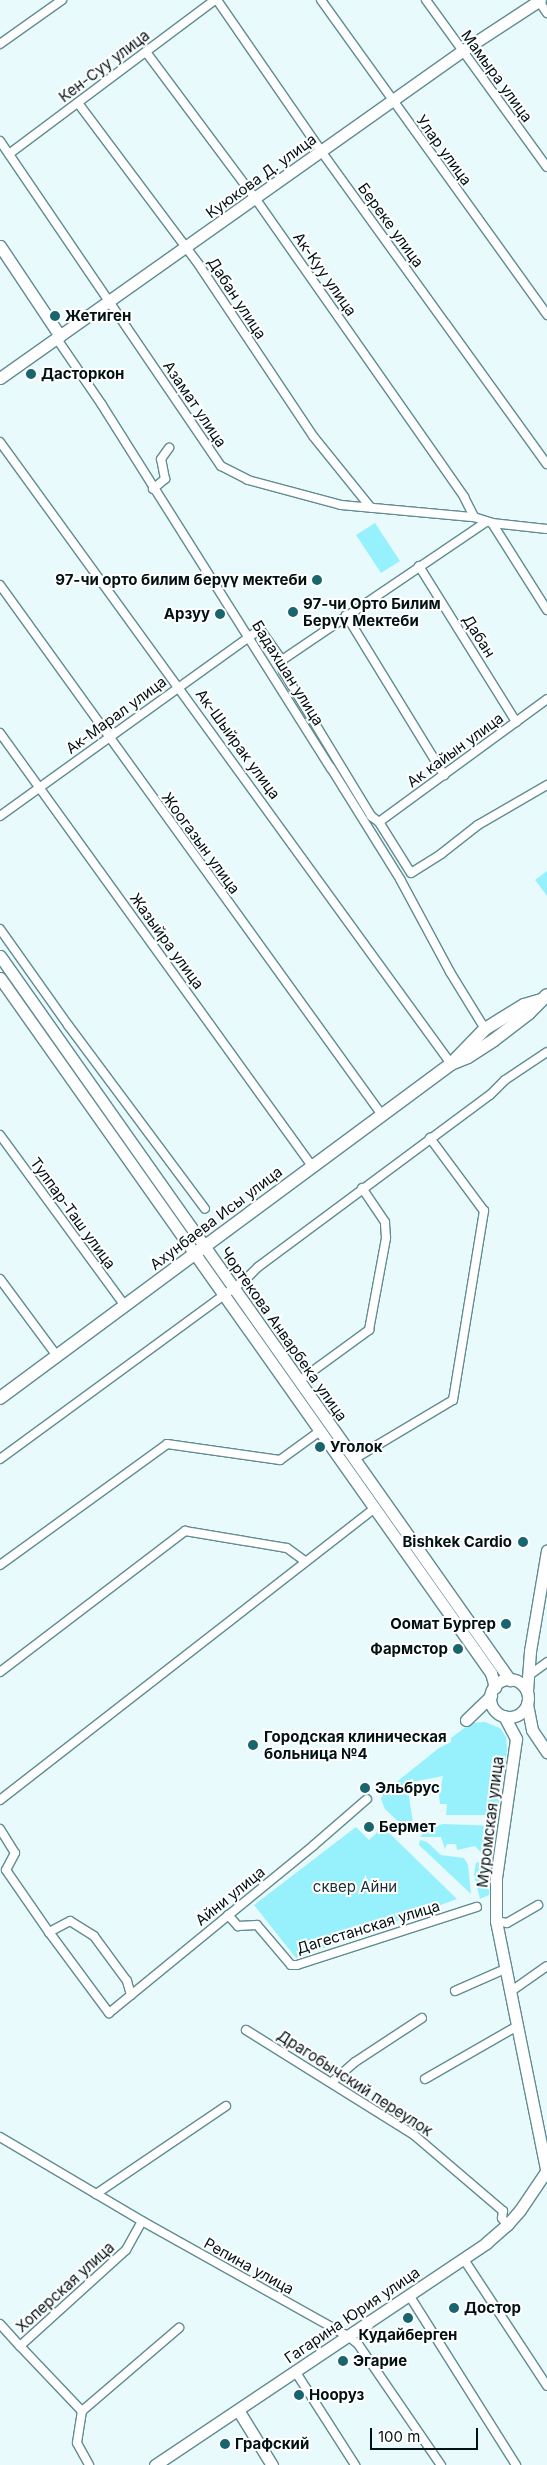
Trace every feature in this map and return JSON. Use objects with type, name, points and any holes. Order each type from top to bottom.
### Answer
[{"type":"main road","name":"Куюкова Д. улица","points":[[0,378],[462,51],[539,0]]},
{"type":"main road","points":[[0,246],[58,337]]},
{"type":"main road","name":"Чортекова Анварбека улица","points":[[0,956],[195,1230],[199,1251]]},
{"type":"main road","name":"Чортекова Анварбека улица","points":[[0,978],[185,1237],[199,1251],[228,1292],[320,1432],[491,1673],[493,1691]]},
{"type":"main road","name":"Ахунбаева Исы улица","points":[[0,1398],[451,1064],[486,1029],[524,1005],[544,997]]},
{"type":"main road","name":"Ахунбаева Исы улица","points":[[451,1064],[468,1058],[494,1040],[529,1013],[544,997]]},
{"type":"main road","name":"Чортекова Анварбека улица","points":[[228,1292],[299,1381],[511,1680]]},
{"type":"main road","points":[[547,1550],[530,1651],[527,1691],[527,1704],[532,1730],[547,1752]]},
{"type":"main road","points":[[511,1680],[530,1651]]},
{"type":"main road","points":[[527,1691],[522,1684],[511,1680],[503,1681],[466,1720],[483,1714],[518,1715],[527,1704]]},
{"type":"main road","points":[[493,1691],[492,1705],[501,1715]]},
{"type":"main road","name":"Муромская улица","points":[[501,1715],[516,1739],[496,1876],[496,1921],[546,2170]]},
{"type":"main road","points":[[516,1739],[523,1729],[532,1730]]},
{"type":"main road","name":"Гагарина Юрия улица","points":[[155,2465],[409,2295],[507,2225],[546,2170]]},
{"type":"main road","points":[[238,2410],[272,2465]]},
{"type":"street","points":[[0,44],[62,0]]},
{"type":"street","name":"Кен-Суу улица","points":[[9,154],[216,0]]},
{"type":"street","name":"Береке улица","points":[[216,0],[321,151],[547,464]]},
{"type":"street","name":"Улар улица","points":[[321,0],[392,102],[547,315]]},
{"type":"street","name":"Мамыра улица","points":[[426,0],[547,167]]},
{"type":"street","points":[[539,0],[547,13]]},
{"type":"street","name":"Ак-Куу улица","points":[[146,52],[255,198],[464,497],[474,517]]},
{"type":"street","name":"Дабан улица","points":[[78,103],[186,248],[313,436],[371,508]]},
{"type":"street","name":"Азамат улица","points":[[0,141],[221,466],[248,480],[341,505],[474,517],[489,523],[547,529]]},
{"type":"street","name":"Бадахшан улица","points":[[58,337],[158,486],[248,636],[400,879],[450,972],[486,1029]]},
{"type":"street","name":"Ак-Шыйрак улица","points":[[0,442],[179,686],[451,1064]]},
{"type":"street","points":[[158,486],[165,479],[161,460],[169,448]]},
{"type":"street","points":[[282,660],[418,566],[489,523],[547,610]]},
{"type":"street","name":"Дабан","points":[[418,566],[516,722]]},
{"type":"street","name":"Жоогазын улица","points":[[0,585],[108,738],[382,1115]]},
{"type":"street","points":[[346,615],[444,775]]},
{"type":"street","points":[[248,636],[260,629],[282,660],[283,671],[371,816],[379,822],[411,873],[441,854],[478,825],[547,785]]},
{"type":"street","name":"Ак-Марал улица","points":[[0,816],[248,636]]},
{"type":"street","name":"Ак кайын улица","points":[[379,822],[547,699]]},
{"type":"street","name":"Жазыйра улица","points":[[0,733],[312,1166]]},
{"type":"street","points":[[0,929],[68,1025],[205,1209]]},
{"type":"street","points":[[0,1459],[228,1292],[362,1188],[490,1095],[505,1080],[547,1052]]},
{"type":"street","name":"Тулпар-Таш улица","points":[[0,1135],[124,1306]]},
{"type":"street","points":[[354,1460],[453,1400],[484,1211],[430,1138]]},
{"type":"street","points":[[299,1381],[369,1330],[386,1238],[385,1222],[362,1188]]},
{"type":"street","points":[[0,1279],[56,1356]]},
{"type":"street","points":[[0,1565],[167,1444],[280,1460],[320,1432]]},
{"type":"street","points":[[0,1800],[375,1508]]},
{"type":"street","points":[[0,1672],[185,1531],[287,1548],[305,1561]]},
{"type":"street","points":[[528,1676],[547,1662]]},
{"type":"street","name":"Айни улица","points":[[49,1932],[109,2013],[314,1846],[366,1800]]},
{"type":"street","points":[[0,1829],[15,1852],[3,1868],[49,1932],[70,1921],[94,1936],[127,1981],[131,1995]]},
{"type":"street","points":[[496,1921],[507,1923],[538,1905]]},
{"type":"street","name":"Дагестанская улица","points":[[228,1915],[238,1926],[257,1925],[291,1965],[297,1965],[477,1907]]},
{"type":"street","points":[[510,1992],[547,1966]]},
{"type":"street","points":[[455,1991],[506,1969]]},
{"type":"street","points":[[332,2082],[355,2062],[422,2018]]},
{"type":"street","points":[[425,2079],[517,2026]]},
{"type":"street","name":"Драгобычский переулок","points":[[246,2030],[414,2135],[503,2211],[502,2218],[507,2225]]},
{"type":"street","points":[[96,2194],[226,2106]]},
{"type":"street","name":"Репина улица","points":[[0,2137],[142,2221],[348,2336],[358,2344],[441,2465]]},
{"type":"street","name":"Хоперская улица","points":[[20,2346],[126,2250],[142,2221]]},
{"type":"street","points":[[463,2258],[547,2386]]},
{"type":"street","points":[[409,2295],[516,2465]]},
{"type":"street","name":"Хоперская улица","points":[[0,2324],[82,2411]]},
{"type":"street","points":[[89,2465],[77,2444],[82,2411],[179,2328]]},
{"type":"street","points":[[295,2371],[355,2465]]},
{"type":"green space","points":[[375,523],[400,561],[381,573],[356,535]]},
{"type":"green space","points":[[547,871],[547,896],[535,880]]},
{"type":"green space","points":[[485,1722],[500,1728],[506,1737],[507,1751],[497,1815],[446,1815],[447,1804],[440,1804],[439,1795],[443,1776],[407,1783],[413,1823],[407,1830],[385,1809],[381,1799],[384,1792],[439,1748],[451,1742],[451,1738],[471,1723]]},
{"type":"green space","points":[[443,1824],[495,1826],[497,1831],[492,1858],[483,1855],[475,1846],[457,1850],[456,1844],[447,1844],[445,1849],[441,1837],[420,1837],[428,1828]]},
{"type":"green space","name":"сквер Айни","points":[[356,1827],[369,1840],[383,1827],[457,1899],[296,1958],[254,1905]]},
{"type":"green space","points":[[420,1840],[427,1842],[441,1855],[464,1858],[468,1865],[471,1894],[419,1845]]},
{"type":"green space","points":[[476,1863],[490,1864],[491,1869],[489,1895],[480,1899],[474,1874]]},
{"type":"place","name":"Жетиген","points":[[55,316]]},
{"type":"place","name":"Дасторкон","points":[[31,374]]},
{"type":"place","name":"97-чи орто билим берүү мектеби","points":[[317,580]]},
{"type":"place","name":"97-чи Орто Билим Берүү Мектеби","points":[[293,612]]},
{"type":"place","name":"Арзуу","points":[[220,614]]},
{"type":"place","name":"Уголок","points":[[320,1447]]},
{"type":"place","name":"Bishkek Cardio","points":[[523,1542]]},
{"type":"place","name":"Оомат Бургер","points":[[506,1624]]},
{"type":"place","name":"Фармстор","points":[[458,1649]]},
{"type":"place","name":"Городская клиническая больница №4","points":[[253,1745]]},
{"type":"place","name":"Эльбрус","points":[[365,1788]]},
{"type":"place","name":"Бермет","points":[[369,1827]]},
{"type":"place","name":"Достор","points":[[454,2308]]},
{"type":"place","name":"Кудайберген","points":[[408,2318]]},
{"type":"place","name":"Эгарие","points":[[343,2361]]},
{"type":"place","name":"Нооруз","points":[[299,2395]]},
{"type":"place","name":"Графский","points":[[225,2444]]}]
